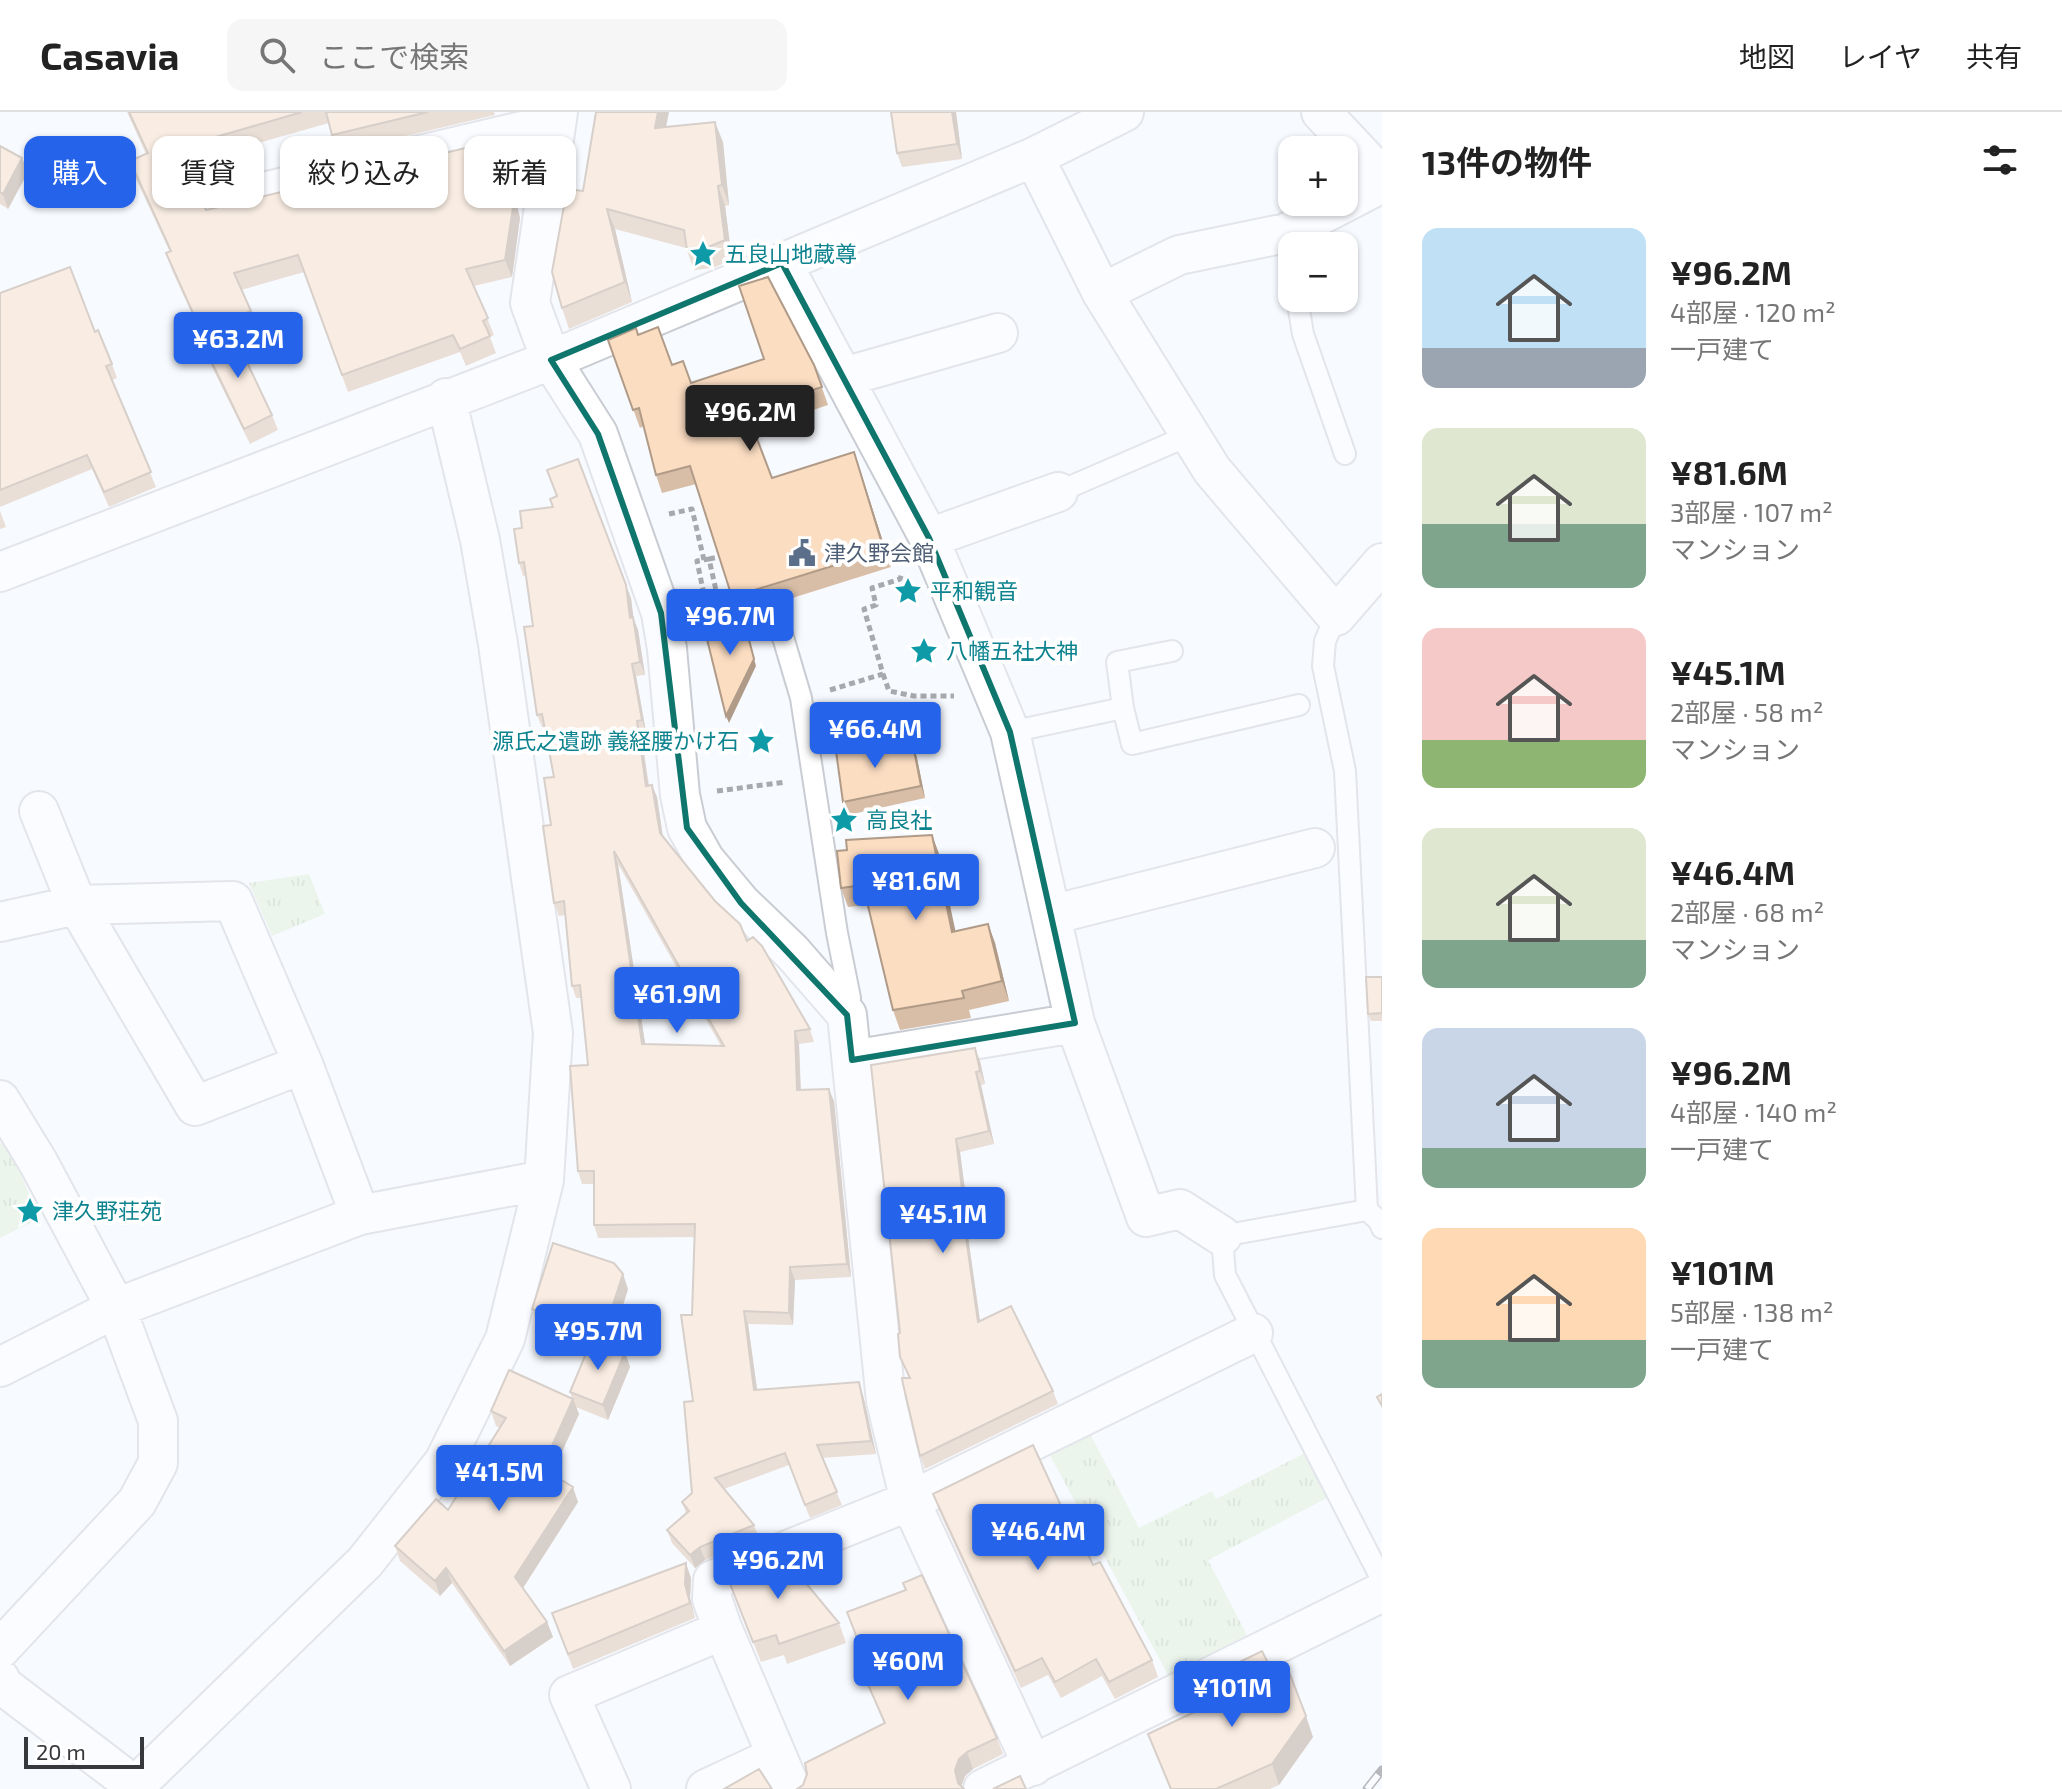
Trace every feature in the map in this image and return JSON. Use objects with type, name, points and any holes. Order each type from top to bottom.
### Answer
[{"type":"street","points":[[0,572],[551,360],[1034,157],[1124,112]]},
{"type":"street","points":[[1288,232],[1382,180],[1321,112]]},
{"type":"street","points":[[264,191],[557,118],[530,303],[551,360],[598,434],[661,613],[680,795],[687,828],[705,860],[741,903],[792,952],[847,1015],[886,1401],[910,1501],[1033,1766]]},
{"type":"street","points":[[1034,157],[1102,293],[1212,470],[1336,616],[1382,563]]},
{"type":"street","points":[[1102,293],[1179,255],[1278,235]]},
{"type":"street","points":[[782,263],[929,538],[996,695],[1010,732],[1075,1023],[1146,1217],[1180,1209],[1222,1236]]},
{"type":"street","points":[[844,377],[998,333]]},
{"type":"street","points":[[0,1679],[1,1684],[134,1787],[365,1562],[444,1462],[505,1339],[544,1180],[553,1033],[495,629],[480,540],[446,398]]},
{"type":"street","points":[[929,538],[1058,492]]},
{"type":"street","points":[[39,811],[77,905],[195,1106],[303,1064]]},
{"type":"street","points":[[1051,915],[1315,848]]},
{"type":"street","points":[[0,922],[77,905],[233,901],[303,1064],[360,1215]]},
{"type":"street","points":[[852,1060],[1075,1023]]},
{"type":"street","points":[[0,1100],[38,1162],[116,1308],[158,1421],[158,1463],[137,1502],[0,1649]]},
{"type":"street","points":[[0,1367],[116,1308],[360,1215],[544,1180]]},
{"type":"street","points":[[706,1789],[784,1772],[723,1630],[712,1599],[713,1580],[910,1501],[1253,1333]]},
{"type":"street","points":[[983,1789],[1382,1592]]},
{"type":"street","points":[[611,1789],[569,1695],[723,1630]]},
{"type":"lane","points":[[1299,312],[1303,334],[1345,454]]},
{"type":"lane","points":[[1058,492],[1190,435]]},
{"type":"lane","points":[[1336,616],[1325,641],[1323,666],[1345,771],[1367,1210],[1382,1228]]},
{"type":"lane","points":[[777,617],[801,698],[850,998],[847,1015]]},
{"type":"lane","points":[[1172,651],[1117,662],[1132,744],[1299,705]]},
{"type":"lane","points":[[1010,732],[1123,708]]},
{"type":"lane","points":[[1367,1210],[1222,1236],[1225,1275],[1382,1580]]},
{"type":"path","points":[[699,539],[724,626],[736,623]]},
{"type":"path","points":[[704,560],[719,557]]},
{"type":"path","points":[[900,579],[872,588],[876,605],[864,609],[889,691],[914,696],[996,695]]},
{"type":"path","points":[[801,698],[883,674]]},
{"type":"path","points":[[680,795],[774,784]]},
{"type":"highlighted area","points":[[782,263],[929,538],[1010,732],[1075,1023],[852,1060],[847,1015],[741,903],[687,828],[661,613],[598,434],[551,360]]},
{"type":"green space","points":[[309,874],[325,914],[272,936],[249,883]]},
{"type":"green space","points":[[0,1143],[40,1218],[0,1238]]},
{"type":"green space","points":[[1085,1424],[1139,1528],[1212,1491],[1216,1499],[1305,1453],[1329,1497],[1208,1560],[1247,1635],[1168,1675],[1045,1446]]},
{"type":"building","points":[[129,112],[302,112],[219,136],[152,136],[152,208],[264,208],[264,196],[280,192],[280,208],[448,208],[448,152],[464,148],[464,208],[513,208],[505,260],[466,269],[488,318],[483,321],[490,336],[460,349],[453,335],[342,375],[298,255],[234,273],[251,311],[202,333],[166,253],[171,251],[136,174],[136,158],[148,153]]},
{"type":"building","points":[[326,112],[428,112],[332,135]]},
{"type":"building","points":[[596,112],[658,112],[655,128],[715,122],[722,185],[718,186],[725,240],[706,248],[687,250],[684,230],[607,209],[625,282],[562,308],[552,272],[564,208],[576,208],[576,190],[583,191]]},
{"type":"building","points":[[891,112],[952,112],[957,144],[897,153]]},
{"type":"building","points":[[0,146],[22,158],[3,194],[0,192]]},
{"type":"building","points":[[70,267],[95,332],[98,330],[112,364],[106,366],[151,472],[104,492],[87,455],[0,490],[0,293]]},
{"type":"building","points":[[768,277],[814,365],[822,387],[804,393],[806,399],[749,418],[772,478],[854,452],[884,550],[732,597],[690,466],[656,475],[639,408],[633,410],[608,340],[636,328],[638,335],[658,327],[672,365],[683,361],[691,383],[764,359],[739,286]]},
{"type":"building","points":[[232,331],[272,415],[244,429],[203,344]]},
{"type":"building","points":[[578,459],[626,585],[640,662],[632,664],[642,720],[637,721],[646,786],[652,785],[660,833],[715,901],[740,924],[747,941],[753,937],[762,946],[810,1029],[795,1031],[797,1090],[829,1089],[847,1264],[790,1267],[789,1313],[744,1311],[754,1390],[859,1382],[871,1441],[817,1445],[837,1492],[805,1505],[785,1453],[715,1478],[754,1525],[700,1547],[690,1555],[667,1530],[689,1511],[682,1502],[692,1493],[684,1402],[693,1401],[681,1315],[692,1315],[695,1224],[594,1225],[594,1171],[578,1171],[570,1066],[588,1065],[580,985],[572,986],[564,901],[554,903],[543,826],[551,825],[544,778],[554,777],[542,714],[537,715],[524,627],[533,626],[524,562],[519,563],[514,529],[522,528],[520,511],[553,507],[550,499],[557,496],[547,470]],"holes":[[[614,851],[724,1046],[642,1044]]]},
{"type":"building","points":[[743,617],[754,659],[726,716],[704,627]]},
{"type":"building","points":[[868,740],[870,752],[913,745],[921,786],[843,802],[835,744]]},
{"type":"building","points":[[932,835],[952,932],[988,924],[1002,981],[962,991],[964,998],[893,1010],[863,885],[841,888],[837,851],[847,850],[846,840]]},
{"type":"building","points":[[1366,977],[1382,977],[1382,1013],[1368,1014]]},
{"type":"building","points":[[975,1048],[980,1071],[976,1072],[989,1131],[956,1139],[978,1322],[1011,1306],[1053,1391],[920,1456],[902,1378],[910,1378],[900,1357],[871,1065]]},
{"type":"building","points":[[553,1243],[614,1263],[623,1274],[604,1332],[532,1309]]},
{"type":"building","points":[[592,1339],[625,1352],[603,1405],[570,1392]]},
{"type":"building","points":[[509,1370],[573,1399],[542,1468],[573,1487],[515,1577],[547,1622],[504,1651],[446,1568],[435,1581],[395,1546],[436,1499],[448,1510],[506,1418],[491,1411]]},
{"type":"building","points":[[1033,1445],[1068,1521],[1072,1520],[1093,1565],[1100,1562],[1152,1660],[1109,1682],[1096,1659],[1055,1682],[1042,1658],[1015,1671],[933,1494]]},
{"type":"building","points":[[781,1553],[839,1623],[779,1644],[776,1635],[753,1642],[727,1576]]},
{"type":"building","points":[[686,1563],[685,1584],[690,1603],[568,1654],[552,1613]]},
{"type":"building","points":[[922,1575],[997,1738],[959,1759],[955,1770],[958,1783],[964,1789],[797,1789],[803,1785],[807,1774],[805,1763],[885,1723],[866,1680],[872,1676],[847,1612],[906,1590],[903,1583]]},
{"type":"building","points":[[1262,1651],[1275,1677],[1289,1672],[1306,1716],[1272,1764],[1216,1789],[1171,1789],[1148,1734],[1224,1698],[1213,1675]]},
{"type":"building","points":[[759,1769],[772,1789],[724,1789]]},
{"type":"building","points":[[1020,1776],[1026,1789],[993,1789]]},
{"type":"railway","points":[[1367,1789],[1382,1770]]},
{"type":"place","name":"五良山地蔵尊","points":[[703,254]]},
{"type":"place","name":"津久野会館","points":[[802,553]]},
{"type":"place","name":"平和観音","points":[[908,591]]},
{"type":"place","name":"八幡五社大神","points":[[924,651]]},
{"type":"place","name":"源氏之遺跡 義経腰かけ石","points":[[761,741]]},
{"type":"place","name":"高良社","points":[[844,820]]},
{"type":"place","name":"津久野荘苑","points":[[30,1211]]}]
